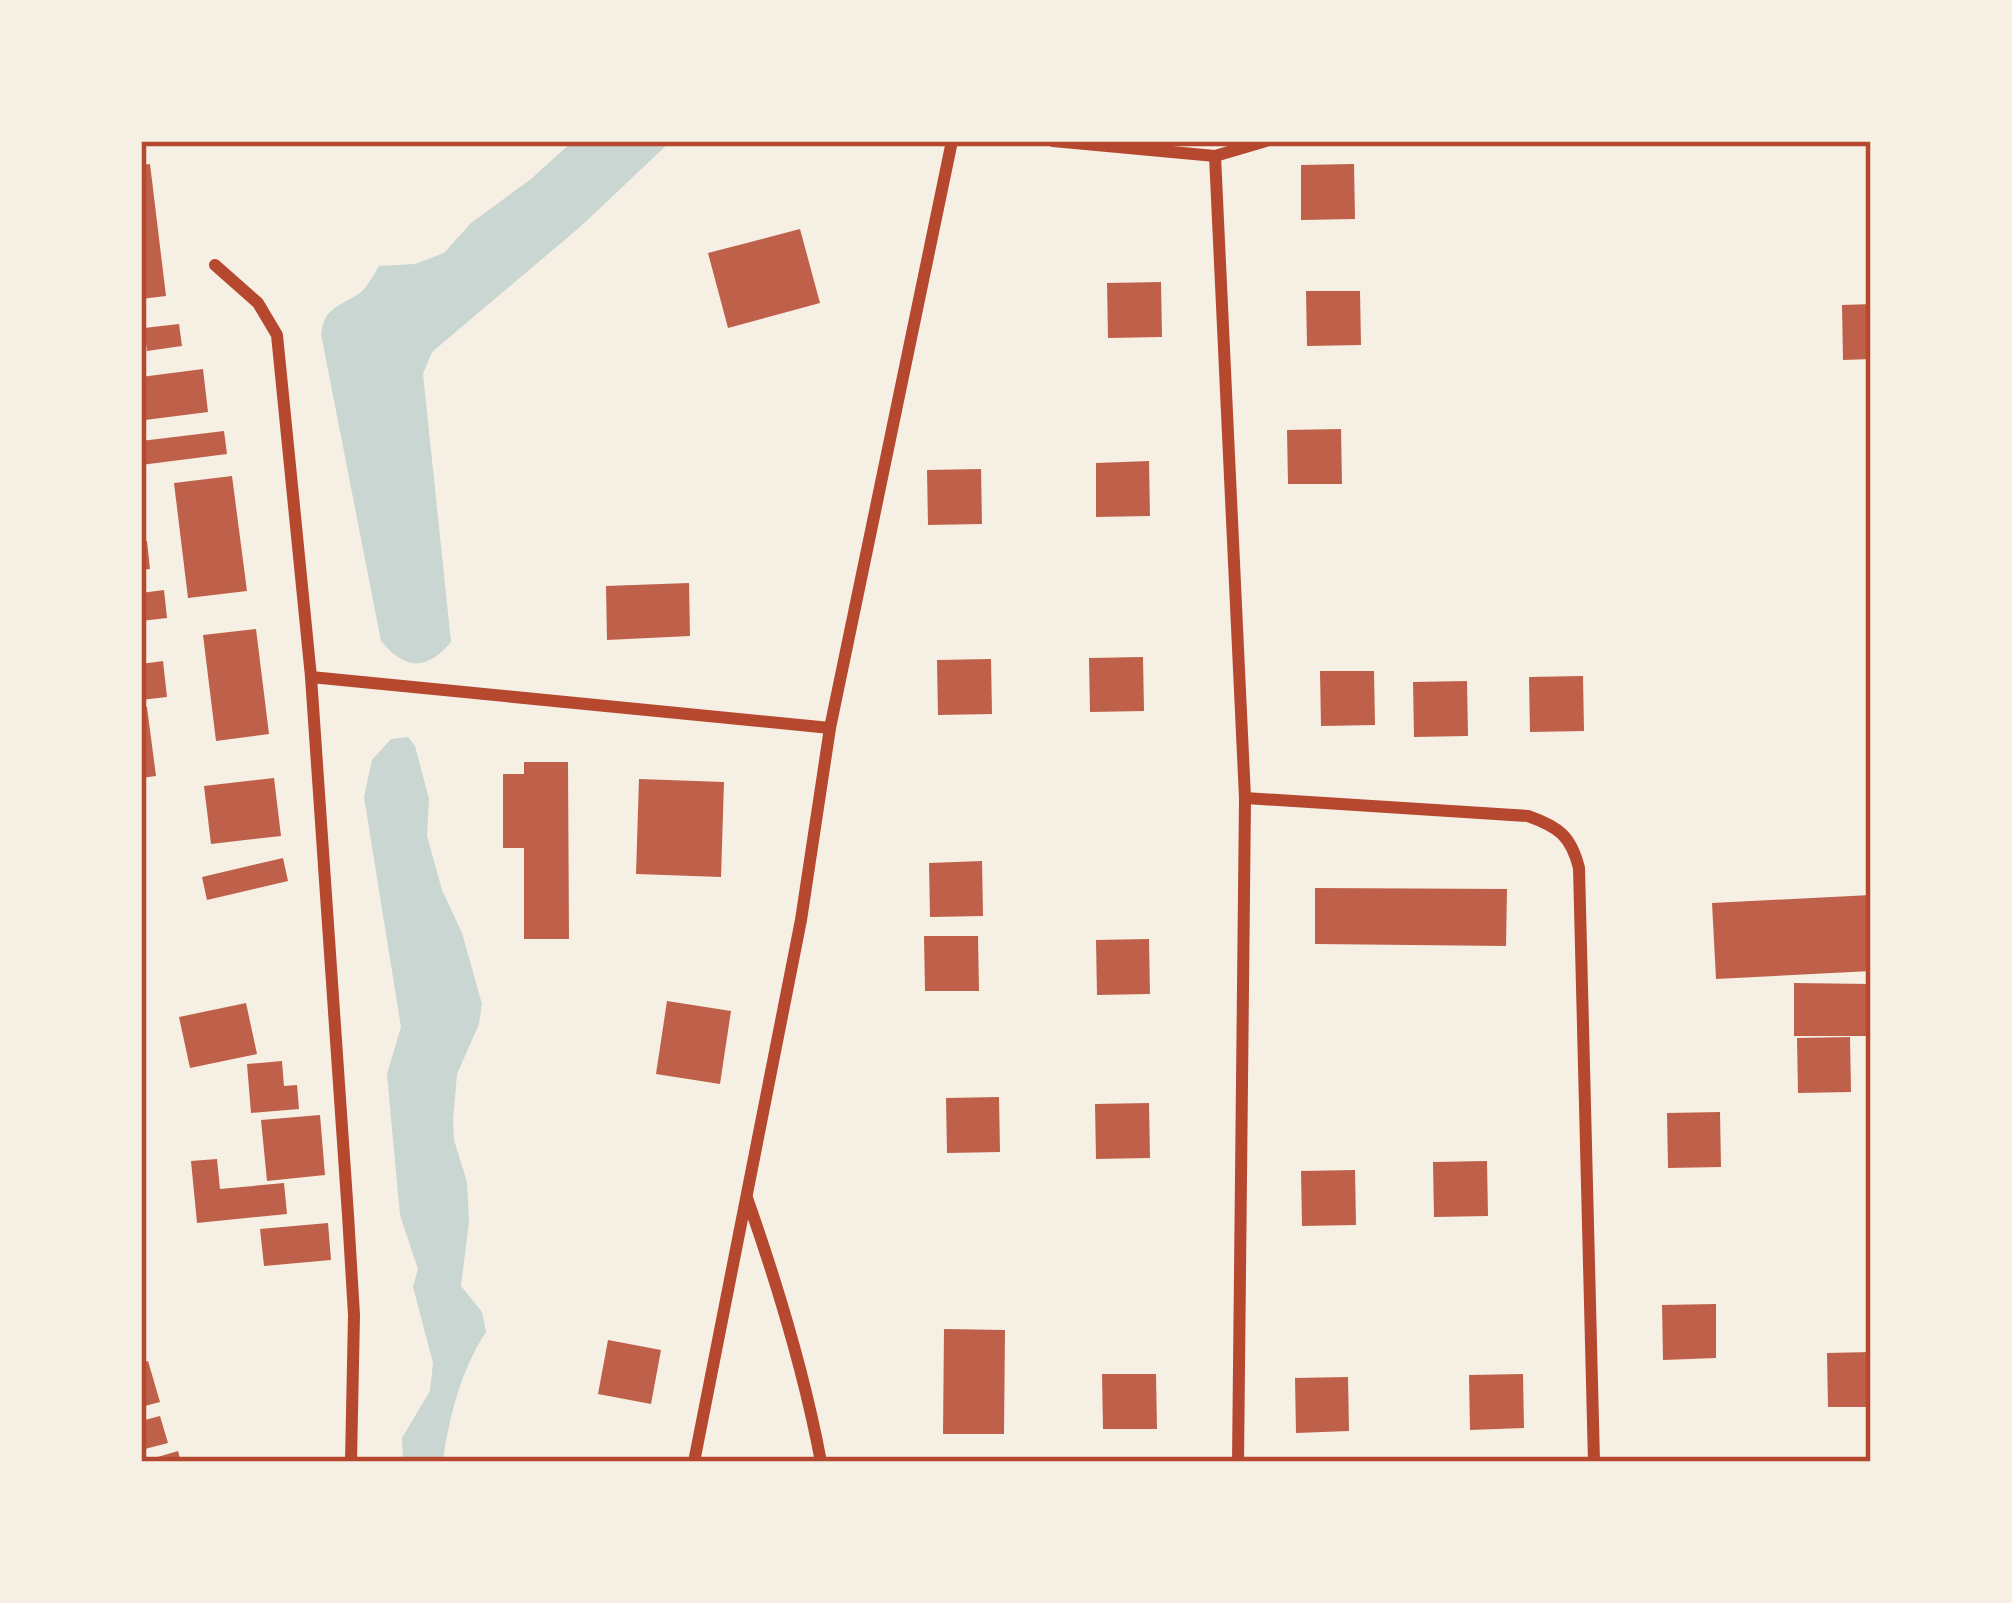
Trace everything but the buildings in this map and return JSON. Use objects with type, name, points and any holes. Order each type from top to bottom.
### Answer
[{"type":"street","points":[[694,1462],[801,920],[830,728],[952,141]]},
{"type":"street","points":[[1053,141],[1215,156],[1266,141]]},
{"type":"street","points":[[1215,156],[1245,798],[1238,1462]]},
{"type":"street","points":[[215,265],[258,302],[277,335],[311,677],[354,1315],[351,1462]]},
{"type":"street","points":[[311,677],[830,728]]},
{"type":"street","points":[[1245,798],[1528,816],[1555,826],[1572,842],[1579,868],[1594,1462]]},
{"type":"street","points":[[745,1194],[787,1312],[821,1462]]},
{"type":"shaded area","points":[[573,141],[671,141],[580,227],[432,352],[423,374],[451,642],[433,658],[407,662],[381,641],[321,334],[323,324],[330,312],[364,289],[379,266],[415,264],[444,253],[471,223]]},
{"type":"shaded area","points":[[408,737],[415,746],[429,799],[427,836],[482,1004],[479,1024],[457,1074],[453,1120],[467,1182],[469,1221],[461,1286],[482,1312],[486,1332],[457,1394],[443,1462],[403,1462],[402,1438],[430,1391],[433,1363],[413,1287],[418,1269],[400,1215],[387,1074],[401,1027],[364,797],[372,760],[391,739]]}]
